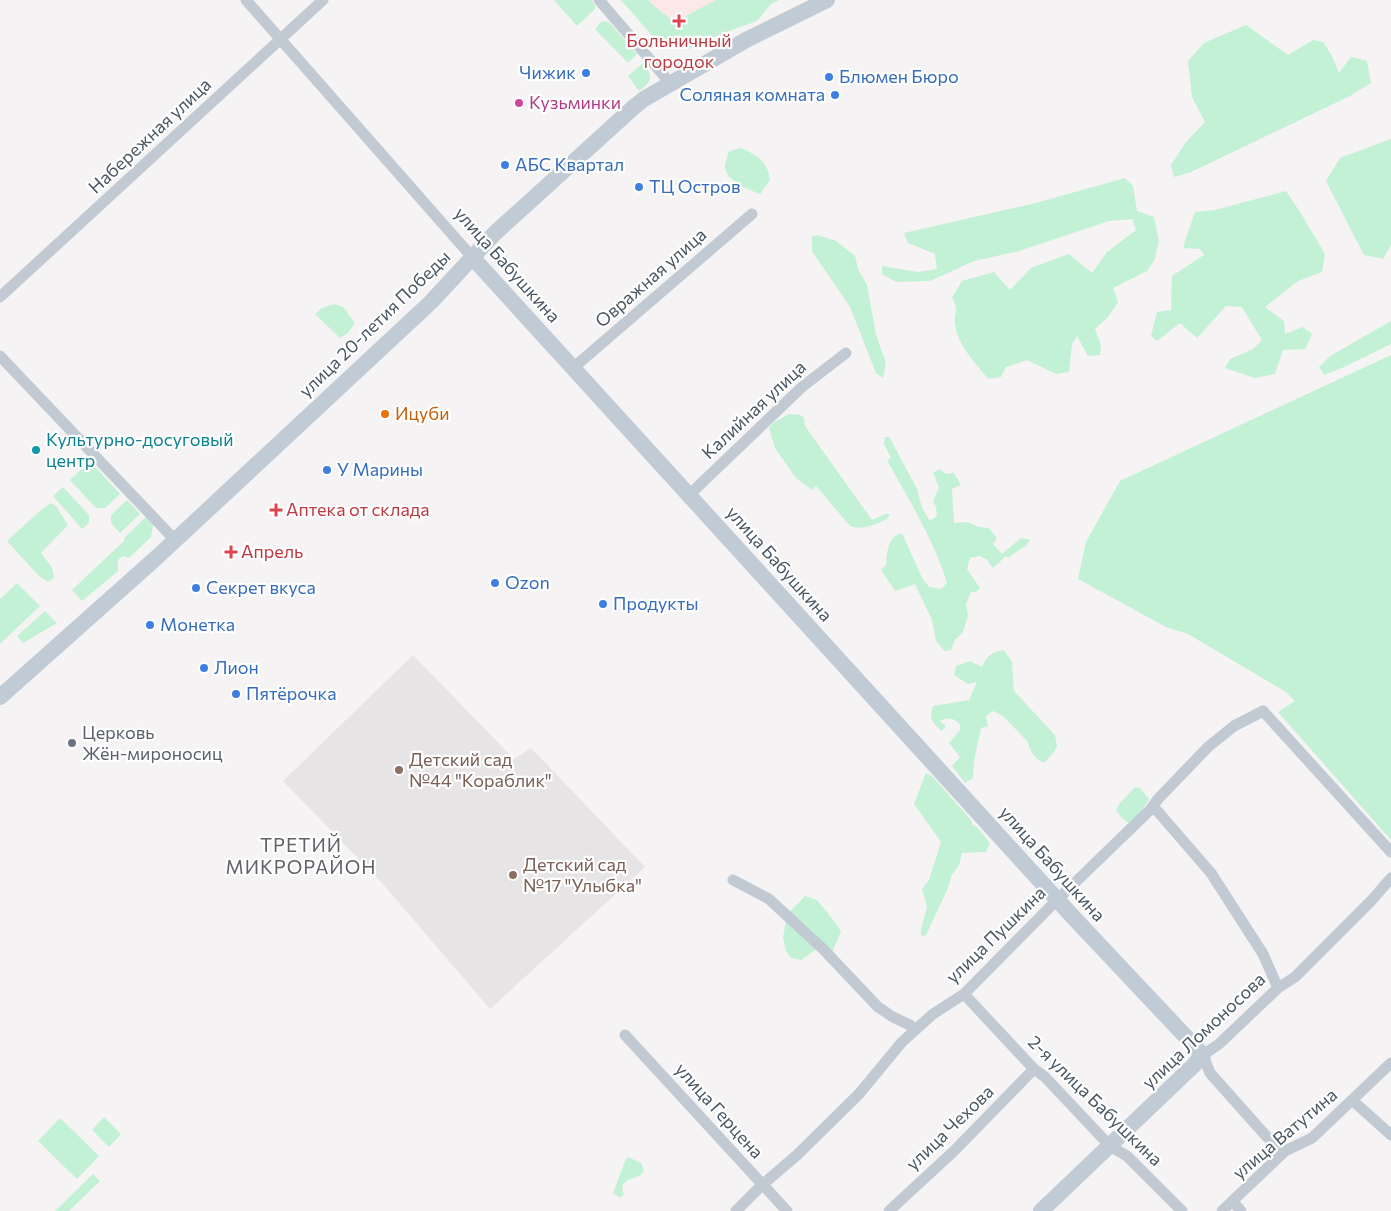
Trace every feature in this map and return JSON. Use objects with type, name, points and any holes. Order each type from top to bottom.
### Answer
[{"type":"street","name":"улица Бабушкина","points":[[246,0],[282,38],[472,257],[1057,900],[1203,1055],[1210,1073],[1267,1137],[1285,1151]]},
{"type":"street","name":"Набережная улица","points":[[0,297],[323,0]]},
{"type":"street","points":[[599,0],[671,84]]},
{"type":"street","name":"улица 20-летия Победы","points":[[0,696],[175,540],[431,302],[495,233],[634,107],[746,40],[827,0]]},
{"type":"street","name":"Овражная улица","points":[[573,368],[752,214]]},
{"type":"street","name":"Калийная улица","points":[[689,495],[802,387],[846,353]]},
{"type":"street","points":[[0,356],[175,540]]},
{"type":"street","name":"улица Пушкина","points":[[736,1211],[859,1094],[902,1042],[934,1014],[964,994],[1153,806],[1208,747],[1234,726],[1263,711],[1391,852]]},
{"type":"street","points":[[1153,806],[1210,873],[1263,954],[1278,988]]},
{"type":"street","name":"улица Ломоносова","points":[[1041,1211],[1203,1055],[1219,1044],[1278,988],[1295,977],[1371,901],[1391,878]]},
{"type":"street","points":[[733,880],[769,899],[824,950],[878,1007],[893,1018],[910,1025]]},
{"type":"street","name":"2-я улица Бабушкина","points":[[964,994],[1110,1146],[1127,1156],[1182,1211]]},
{"type":"street","name":"улица Герцена","points":[[625,1034],[787,1211]]},
{"type":"street","name":"улица Ватутина","points":[[1222,1211],[1285,1151],[1312,1138],[1391,1062]]},
{"type":"street","name":"улица Чехова","points":[[889,1211],[954,1151],[1034,1069]]},
{"type":"street","points":[[1352,1100],[1391,1135]]},
{"type":"street","points":[[1232,1201],[1241,1211]]},
{"type":"shaded area","name":"Больничный городок","points":[[630,0],[749,0],[667,42]]},
{"type":"shaded area","points":[[413,655],[514,759],[531,748],[645,867],[490,1009],[382,883],[283,781]]},
{"type":"green space","points":[[554,0],[591,0],[595,5],[595,9],[577,26]]},
{"type":"green space","points":[[621,0],[648,0],[661,12],[676,21],[716,0],[779,0],[771,4],[757,21],[718,35],[687,50],[685,43],[678,42],[662,47]]},
{"type":"green space","points":[[602,21],[609,22],[637,54],[629,62],[595,29]]},
{"type":"green space","points":[[1246,25],[1288,55],[1313,40],[1323,42],[1332,56],[1339,73],[1351,57],[1367,61],[1371,83],[1350,96],[1191,172],[1174,177],[1171,165],[1186,142],[1205,122],[1192,97],[1188,61],[1204,43]]},
{"type":"green space","points":[[643,63],[649,72],[650,78],[647,84],[639,91],[628,76]]},
{"type":"green space","points":[[1391,139],[1391,245],[1383,259],[1364,255],[1326,181],[1340,158]]},
{"type":"green space","points":[[741,148],[757,156],[767,168],[770,180],[760,194],[734,181],[727,172],[725,165],[729,151]]},
{"type":"green space","points":[[1125,178],[1133,186],[1137,211],[1154,217],[1159,242],[1154,261],[1147,271],[1113,288],[1118,302],[1108,317],[1095,329],[1101,345],[1100,355],[1088,356],[1077,336],[1072,344],[1069,372],[1056,374],[1027,360],[1006,367],[1001,377],[988,379],[960,339],[955,324],[956,306],[952,298],[962,281],[994,272],[1010,290],[1031,268],[1069,254],[1092,273],[1107,252],[1136,230],[1132,219],[1109,221],[1019,251],[974,261],[930,281],[896,282],[882,274],[882,266],[918,272],[937,269],[935,254],[908,243],[904,233],[1036,203]]},
{"type":"green space","points":[[1286,191],[1325,254],[1322,272],[1298,281],[1265,307],[1284,321],[1285,334],[1303,327],[1312,334],[1305,349],[1283,350],[1275,374],[1255,378],[1225,368],[1230,359],[1253,349],[1262,340],[1242,307],[1226,306],[1197,338],[1180,323],[1157,341],[1151,336],[1157,312],[1171,310],[1172,276],[1204,255],[1200,249],[1184,248],[1195,212],[1215,210]]},
{"type":"green space","points":[[818,235],[836,241],[855,256],[858,269],[867,285],[876,335],[886,363],[883,378],[876,373],[850,307],[812,251],[812,236]]},
{"type":"green space","points":[[334,304],[343,307],[355,323],[348,333],[340,338],[315,314],[322,308]]},
{"type":"green space","points":[[1391,321],[1391,344],[1324,375],[1319,367],[1330,356]]},
{"type":"green space","points":[[1391,355],[1391,840],[1278,712],[1295,701],[1286,692],[1188,634],[1166,627],[1078,579],[1086,542],[1120,481]]},
{"type":"green space","points":[[789,414],[800,415],[804,418],[805,426],[872,520],[885,514],[890,514],[887,519],[860,528],[850,526],[816,486],[812,490],[796,478],[775,448],[769,428],[773,423]]},
{"type":"green space","points":[[885,437],[889,437],[892,442],[917,489],[922,508],[930,521],[937,516],[936,507],[933,502],[939,487],[933,473],[939,469],[946,474],[954,473],[961,485],[952,489],[954,523],[967,522],[979,527],[989,528],[997,538],[993,544],[1002,554],[1021,538],[1030,540],[1024,547],[1008,558],[1006,556],[993,568],[987,560],[980,556],[970,558],[967,569],[980,588],[976,592],[971,592],[966,604],[968,616],[963,632],[955,640],[951,650],[944,651],[936,641],[932,620],[915,584],[895,591],[881,570],[886,565],[891,541],[902,533],[922,578],[929,587],[941,589],[947,583],[928,536],[887,460],[891,458],[884,444]]},
{"type":"green space","points":[[90,461],[120,494],[105,508],[96,508],[70,480]]},
{"type":"green space","points":[[63,487],[89,515],[89,523],[82,529],[53,496]]},
{"type":"green space","points":[[127,500],[140,514],[120,533],[111,523],[111,515]]},
{"type":"green space","points":[[51,503],[56,506],[68,525],[41,553],[53,570],[54,578],[48,582],[39,576],[7,541]]},
{"type":"green space","points":[[146,517],[153,525],[151,537],[129,558],[123,556],[118,560],[118,571],[82,601],[72,590],[125,540],[124,538]]},
{"type":"green space","points":[[17,583],[40,606],[0,644],[0,599]]},
{"type":"green space","points":[[45,611],[57,623],[23,643],[17,636]]},
{"type":"green space","points":[[1004,650],[1012,662],[1014,691],[1055,735],[1057,746],[1044,763],[1041,762],[1031,752],[1028,742],[1003,716],[993,711],[986,716],[988,726],[981,728],[974,761],[973,778],[965,783],[952,766],[960,757],[949,743],[960,730],[960,724],[950,719],[940,721],[946,726],[942,731],[932,720],[933,706],[969,700],[977,682],[968,684],[954,675],[956,666],[970,661],[982,667],[990,655]]},
{"type":"green space","points":[[926,773],[932,776],[972,821],[972,825],[977,827],[990,843],[986,852],[962,853],[959,865],[952,875],[926,935],[921,936],[927,907],[922,889],[929,880],[941,842],[914,804]]},
{"type":"green space","points":[[1135,787],[1140,788],[1149,799],[1138,816],[1130,824],[1116,810]]},
{"type":"green space","points":[[805,896],[817,900],[841,932],[832,952],[815,950],[801,960],[791,958],[786,951],[783,938],[787,915]]},
{"type":"green space","points":[[104,1117],[121,1134],[109,1147],[92,1130]]},
{"type":"green space","points":[[60,1118],[99,1156],[77,1179],[38,1141]]},
{"type":"green space","points":[[628,1157],[641,1163],[644,1170],[641,1175],[623,1184],[622,1190],[624,1194],[620,1198],[613,1193]]},
{"type":"green space","points":[[93,1174],[100,1181],[69,1211],[55,1211]]},
{"type":"place","name":"Больничный городок","points":[[679,21]]},
{"type":"place","name":"Чижик","points":[[586,73]]},
{"type":"place","name":"Блюмен Бюро","points":[[829,77]]},
{"type":"place","name":"Соляная комната","points":[[835,95]]},
{"type":"place","name":"Кузьминки","points":[[519,103]]},
{"type":"place","name":"АБС Квартал","points":[[505,165]]},
{"type":"place","name":"ТЦ Остров","points":[[639,187]]},
{"type":"place","name":"Ицуби","points":[[385,414]]},
{"type":"place","name":"Культурно-досуговый центр","points":[[36,450]]},
{"type":"place","name":"У Марины","points":[[327,470]]},
{"type":"place","name":"Аптека от склада","points":[[276,510]]},
{"type":"place","name":"Апрель","points":[[231,552]]},
{"type":"place","name":"Ozon","points":[[495,583]]},
{"type":"place","name":"Секрет вкуса","points":[[196,588]]},
{"type":"place","name":"Продукты","points":[[603,604]]},
{"type":"place","name":"Монетка","points":[[150,625]]},
{"type":"place","name":"Лион","points":[[204,668]]},
{"type":"place","name":"Пятёрочка","points":[[236,694]]},
{"type":"place","name":"Церковь Жён-мироносиц","points":[[72,743]]},
{"type":"place","name":"Детский сад №44 \"Кораблик\"","points":[[399,770]]},
{"type":"place","name":"Детский сад №17 \"Улыбка\"","points":[[513,875]]},
{"type":"district","name":"ТРЕТИЙ МИКРОРАЙОН","points":[[301,856]]}]
